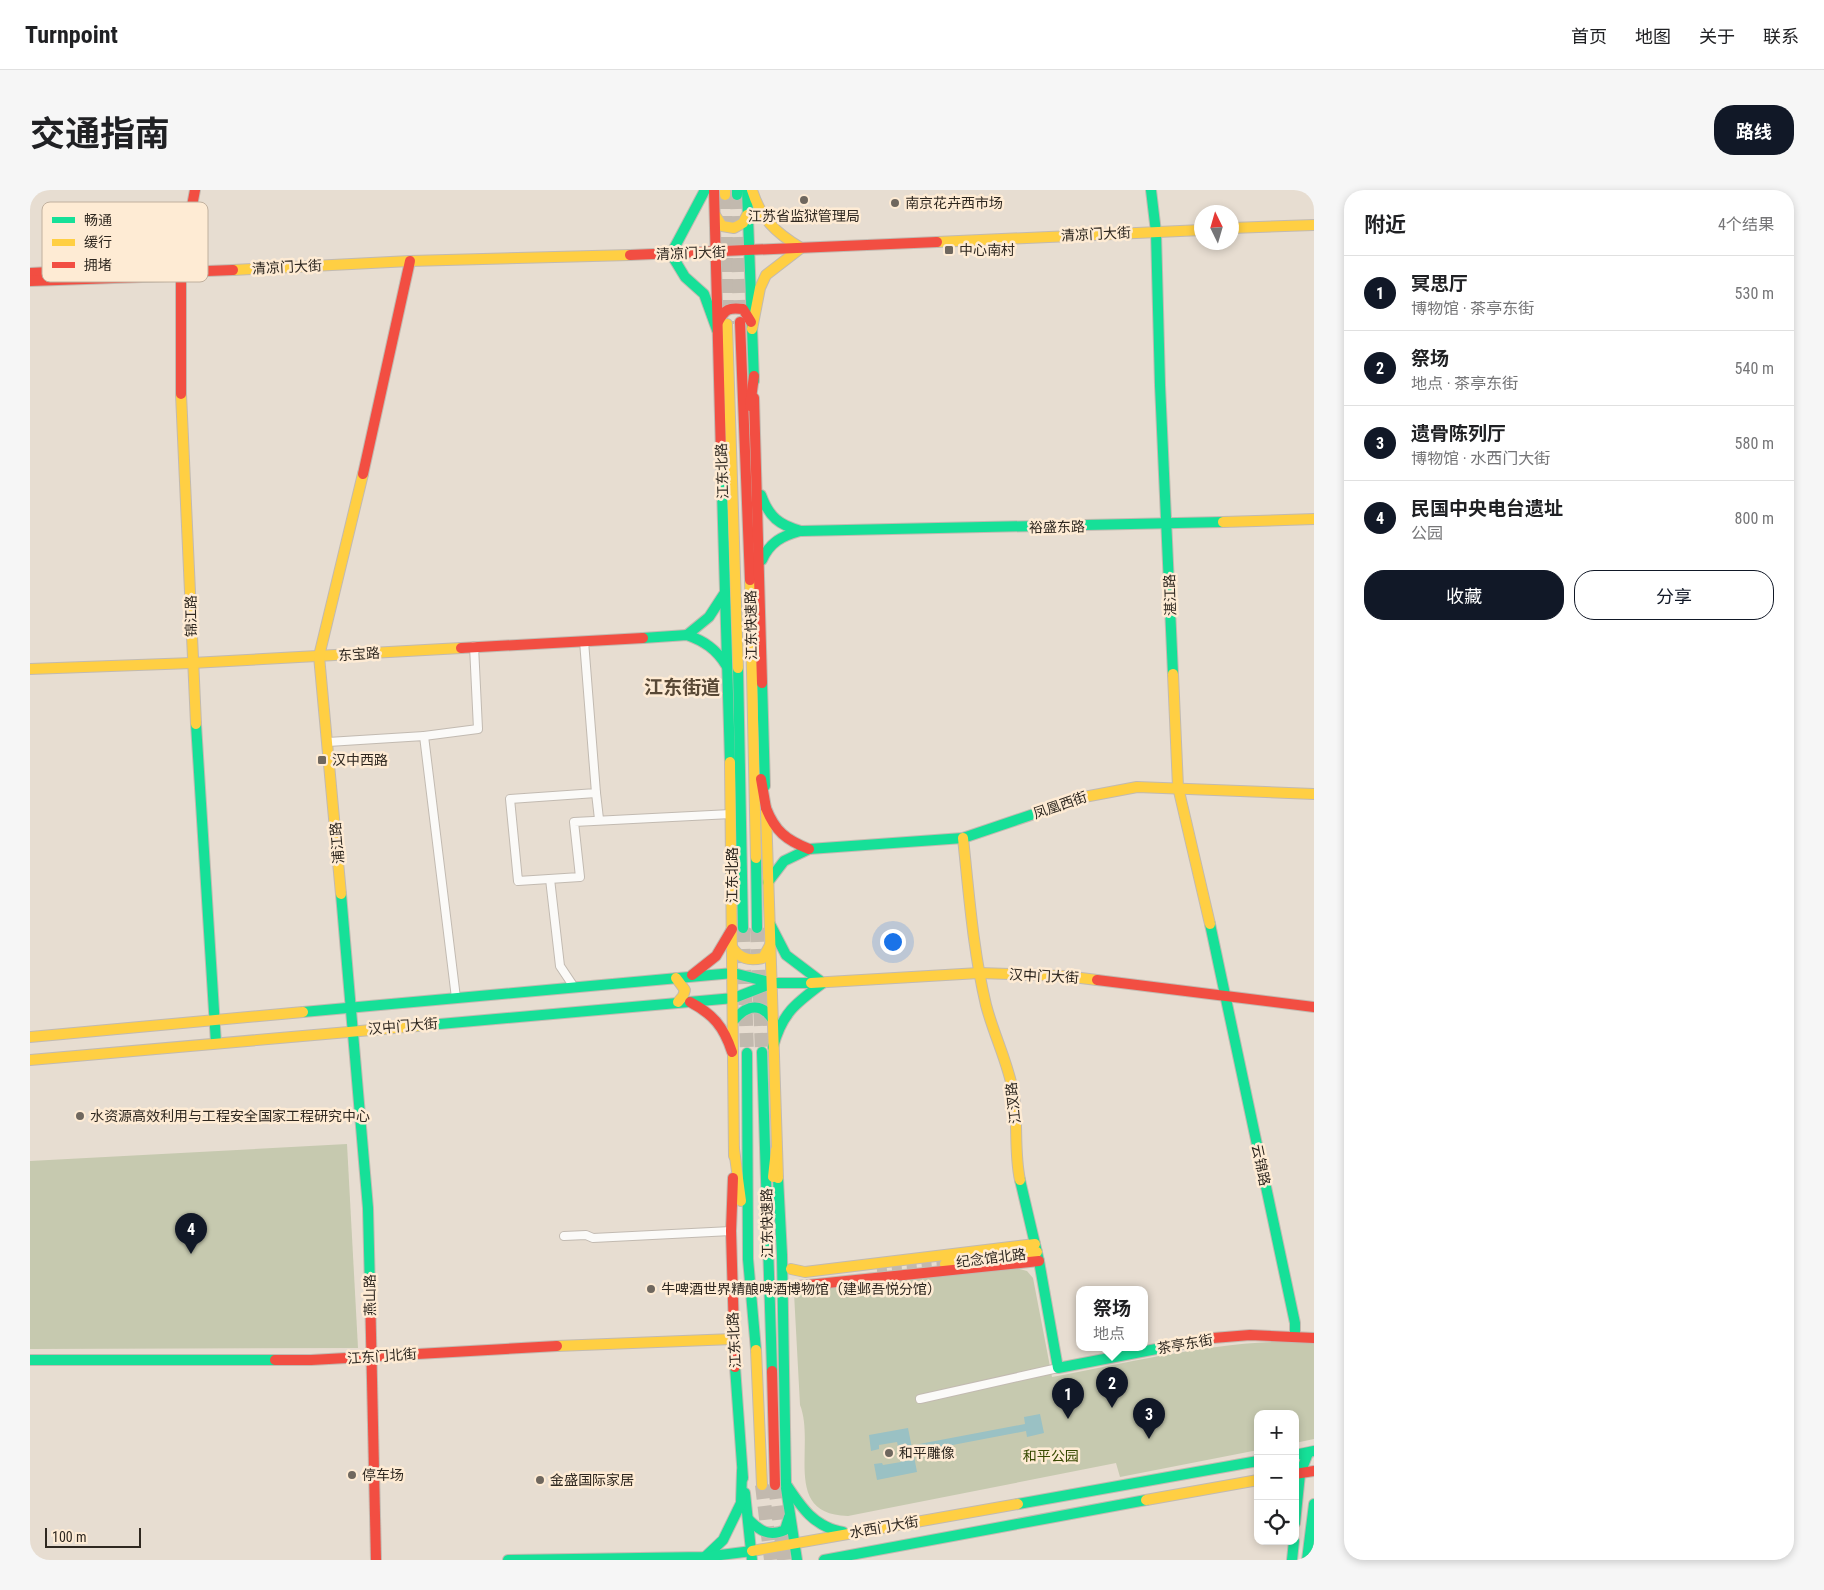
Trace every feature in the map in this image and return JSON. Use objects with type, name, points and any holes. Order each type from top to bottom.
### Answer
[{"type":"main road","points":[[705,190],[699,206],[684,229],[672,254],[685,277],[704,294],[721,326]]},
{"type":"main road","name":"江东北路","points":[[714,190],[714,253],[721,326],[719,378],[731,814],[737,929],[732,947],[734,1149],[731,1231],[734,1339],[742,1471],[752,1555]]},
{"type":"main road","points":[[747,190],[760,565],[770,945],[773,983],[776,1150],[782,1255],[780,1484],[790,1513],[797,1560]]},
{"type":"main road","points":[[752,190],[768,226],[777,235],[802,248],[766,275],[760,288],[752,326]]},
{"type":"main road","name":"湛江路","points":[[1151,190],[1156,232],[1160,385],[1178,787],[1226,995]]},
{"type":"main road","points":[[714,212],[722,226],[736,228],[746,221],[748,210]]},
{"type":"main road","points":[[1239,228],[1314,224]]},
{"type":"main road","name":"清凉门大街","points":[[208,271],[410,261],[714,253],[1194,230]]},
{"type":"main road","name":"浦江路","points":[[354,1031],[319,656],[351,526],[410,261]]},
{"type":"main road","name":"锦江路","points":[[181,282],[181,388],[188,524],[192,663],[216,1043]]},
{"type":"main road","points":[[721,326],[724,311],[731,307],[743,309],[752,326]]},
{"type":"main road","name":"江东快速路","points":[[740,322],[757,928]]},
{"type":"main road","name":"江东快速路","points":[[721,326],[732,456],[740,740],[737,929]]},
{"type":"main road","points":[[745,454],[754,376]]},
{"type":"main road","points":[[719,378],[732,456]]},
{"type":"main road","name":"裕盛东路","points":[[757,485],[772,520],[782,526],[801,530],[1167,524],[1314,519]]},
{"type":"main road","name":"裕盛东路","points":[[760,565],[767,548],[773,542],[801,530]]},
{"type":"main road","points":[[687,635],[708,620],[719,606],[726,590]]},
{"type":"main road","points":[[687,635],[698,638],[719,653],[727,667]]},
{"type":"main road","name":"东宝路","points":[[30,668],[192,663],[687,635]]},
{"type":"main road","points":[[731,814],[740,740]]},
{"type":"main road","points":[[753,740],[766,808],[776,832],[783,838],[809,849]]},
{"type":"main road","name":"凤凰西街","points":[[809,849],[963,838],[1096,793],[1137,787],[1178,787],[1314,794]]},
{"type":"main road","name":"江汊路","points":[[963,838],[979,973],[987,1007],[1008,1068],[1014,1098],[1017,1164],[1037,1252],[1058,1368]]},
{"type":"main road","points":[[768,882],[779,864],[790,856],[809,849]]},
{"type":"main road","points":[[770,924],[786,955],[823,984],[786,1012],[778,1026],[773,1047]]},
{"type":"main road","points":[[687,977],[716,959],[737,929]]},
{"type":"main road","points":[[732,947],[737,955],[746,960],[763,958],[770,945]]},
{"type":"main road","name":"汉中门大街","points":[[30,1038],[733,973],[773,983],[823,984],[979,973],[1065,976],[1314,1007]]},
{"type":"main road","points":[[676,978],[684,985],[686,990],[683,1002],[718,1019],[725,1029],[732,1052]]},
{"type":"main road","name":"汉中门大街","points":[[30,1060],[734,998],[773,983]]},
{"type":"main road","name":"云锦路","points":[[1226,995],[1295,1323],[1295,1335]]},
{"type":"main road","points":[[734,1019],[745,1009],[757,1006],[765,1010],[773,1020]]},
{"type":"main road","name":"燕山路","points":[[354,1031],[368,1208],[376,1560]]},
{"type":"main road","name":"江东快速路","points":[[762,1052],[767,1225],[780,1484]]},
{"type":"main road","name":"江东快速路","points":[[747,1053],[748,1259],[758,1379],[762,1485]]},
{"type":"main road","points":[[734,1149],[748,1259]]},
{"type":"main road","points":[[767,1225],[776,1150]]},
{"type":"main road","name":"纪念馆北路","points":[[941,1263],[1037,1252]]},
{"type":"main road","points":[[782,1255],[791,1269],[811,1278]]},
{"type":"main road","points":[[798,1286],[881,1270],[902,1260],[918,1259],[941,1263]]},
{"type":"main road","points":[[918,1259],[925,1266],[920,1273]]},
{"type":"main road","points":[[902,1260],[895,1266],[896,1272],[902,1275]]},
{"type":"main road","points":[[791,1269],[805,1272],[881,1270],[902,1275],[920,1273],[941,1263]]},
{"type":"main road","points":[[782,1298],[811,1278],[881,1270]]},
{"type":"main road","name":"茶亭东街","points":[[1148,1350],[1202,1340],[1276,1334],[1314,1338]]},
{"type":"main road","name":"江东门北街","points":[[30,1360],[304,1360],[550,1346],[734,1339]]},
{"type":"main road","name":"茶亭东街","points":[[1058,1368],[1145,1351]]},
{"type":"main road","points":[[1311,1452],[1314,1462]]},
{"type":"main road","points":[[1299,1472],[1311,1452]]},
{"type":"main road","name":"水西门大街","points":[[508,1560],[752,1555],[794,1543],[852,1532],[1254,1462]]},
{"type":"main road","points":[[705,1557],[723,1540],[741,1503],[742,1471]]},
{"type":"main road","points":[[1299,1474],[1314,1471]]},
{"type":"main road","name":"水西门大街","points":[[824,1560],[1254,1481]]},
{"type":"main road","points":[[780,1484],[813,1522],[833,1531],[852,1532]]},
{"type":"main road","points":[[1307,1560],[1314,1504]]},
{"type":"main road","points":[[748,1520],[763,1534],[770,1535],[785,1530],[788,1526],[790,1513]]},
{"type":"main road","points":[[1292,1560],[1294,1545]]},
{"type":"main road","points":[[852,1560],[863,1552]]},
{"type":"street","points":[[584,641],[599,819]]},
{"type":"street","points":[[328,742],[424,736],[478,729],[474,646]]},
{"type":"street","points":[[424,736],[456,998]]},
{"type":"street","points":[[596,793],[510,799],[518,880],[550,880],[580,877],[574,822],[599,819],[731,814]]},
{"type":"street","points":[[550,880],[560,966],[574,987]]},
{"type":"street","points":[[564,1236],[586,1235],[593,1238],[731,1231]]},
{"type":"street","points":[[920,1399],[1058,1368]]},
{"type":"green space","points":[[347,1144],[358,1348],[30,1349],[30,1161]]},
{"type":"green space","name":"和平公园","points":[[1016,1268],[1027,1271],[1033,1278],[1052,1377],[1215,1347],[1281,1342],[1314,1342],[1314,1439],[1299,1442],[1299,1410],[1254,1410],[1254,1451],[1120,1477],[1116,1463],[848,1516],[827,1513],[814,1504],[808,1491],[805,1475],[804,1421],[800,1405],[794,1293],[801,1289]]},
{"type":"water","points":[[1040,1414],[1044,1433],[1027,1437],[1026,1431],[916,1452],[914,1445],[1025,1424],[1024,1417]]},
{"type":"water","points":[[908,1428],[912,1448],[899,1450],[897,1442],[879,1445],[879,1449],[871,1451],[869,1435]]},
{"type":"water","points":[[913,1451],[917,1472],[877,1480],[874,1464],[882,1463],[883,1465],[901,1462],[900,1454]]},
{"type":"tunnel","points":[[725,195],[727,324]]},
{"type":"tunnel","points":[[737,195],[740,322]]},
{"type":"tunnel","points":[[743,928],[747,1053]]},
{"type":"tunnel","points":[[757,928],[762,1052]]},
{"type":"tunnel","points":[[877,1271],[945,1264]]},
{"type":"tunnel","points":[[762,1485],[771,1560]]},
{"type":"tunnel","points":[[775,1485],[784,1560]]},
{"type":"traffic: fast","points":[[705,190],[671,254],[685,277],[704,294],[717,330]]},
{"type":"traffic: fast","points":[[737,190],[737,195]]},
{"type":"traffic: fast","points":[[747,190],[754,381]]},
{"type":"traffic: fast","points":[[1151,190],[1156,232],[1160,385],[1173,674]]},
{"type":"traffic: fast","points":[[721,455],[730,762]]},
{"type":"traffic: fast","points":[[761,495],[764,503],[776,519],[787,526],[801,531],[1223,522]]},
{"type":"traffic: fast","points":[[762,560],[773,544],[788,535],[800,531]]},
{"type":"traffic: fast","points":[[687,635],[709,617],[724,594]]},
{"type":"traffic: fast","points":[[643,638],[687,635],[709,646],[726,665]]},
{"type":"traffic: fast","points":[[738,668],[743,928]]},
{"type":"traffic: fast","points":[[762,683],[765,786]]},
{"type":"traffic: fast","points":[[196,724],[216,1043]]},
{"type":"traffic: fast","points":[[809,849],[963,838],[1084,797]]},
{"type":"traffic: fast","points":[[768,882],[784,861],[809,849]]},
{"type":"traffic: fast","points":[[756,858],[757,928]]},
{"type":"traffic: fast","points":[[341,894],[368,1208],[370,1290]]},
{"type":"traffic: fast","points":[[770,924],[786,955],[823,983],[791,1010],[781,1025],[773,1047]]},
{"type":"traffic: fast","points":[[1210,924],[1295,1323],[1295,1335]]},
{"type":"traffic: fast","points":[[303,1012],[733,973],[773,983],[811,983]]},
{"type":"traffic: fast","points":[[417,1026],[734,998],[773,983]]},
{"type":"traffic: fast","points":[[735,1019],[745,1010],[760,1008],[769,1014],[773,1020]]},
{"type":"traffic: fast","points":[[762,1052],[772,1371]]},
{"type":"traffic: fast","points":[[747,1053],[748,1259],[756,1350]]},
{"type":"traffic: fast","points":[[778,1178],[782,1255],[786,1484]]},
{"type":"traffic: fast","points":[[1020,1180],[1039,1261],[1058,1368],[1146,1351]]},
{"type":"traffic: fast","points":[[1148,1351],[1213,1338]]},
{"type":"traffic: fast","points":[[30,1360],[275,1360]]},
{"type":"traffic: fast","points":[[735,1367],[743,1478]]},
{"type":"traffic: fast","points":[[1299,1454],[1314,1451]]},
{"type":"traffic: fast","points":[[1297,1500],[1300,1474],[1308,1453]]},
{"type":"traffic: fast","points":[[1018,1504],[1254,1462]]},
{"type":"traffic: fast","points":[[705,1557],[723,1540],[741,1503],[742,1471]]},
{"type":"traffic: fast","points":[[786,1484],[803,1508],[816,1521],[824,1526],[843,1532]]},
{"type":"traffic: fast","points":[[786,1488],[797,1560]]},
{"type":"traffic: fast","points":[[745,1493],[752,1560]]},
{"type":"traffic: fast","points":[[824,1560],[1146,1500]]},
{"type":"traffic: fast","points":[[1307,1560],[1314,1504]]},
{"type":"traffic: fast","points":[[748,1519],[761,1530],[774,1533],[785,1530],[789,1517]]},
{"type":"traffic: fast","points":[[1292,1560],[1294,1545]]},
{"type":"traffic: fast","points":[[508,1560],[705,1557],[752,1551]]},
{"type":"traffic: slow","points":[[725,190],[725,195]]},
{"type":"traffic: slow","points":[[752,190],[760,209],[770,224],[784,237],[801,248],[766,275],[760,288],[752,329]]},
{"type":"traffic: slow","points":[[715,215],[722,226],[734,228],[743,223],[747,215]]},
{"type":"traffic: slow","points":[[1239,228],[1314,225]]},
{"type":"traffic: slow","points":[[937,242],[1194,230]]},
{"type":"traffic: slow","points":[[233,270],[410,261],[630,255]]},
{"type":"traffic: slow","points":[[727,324],[738,668]]},
{"type":"traffic: slow","points":[[181,394],[196,724]]},
{"type":"traffic: slow","points":[[341,894],[319,656],[363,474]]},
{"type":"traffic: slow","points":[[1223,522],[1314,519]]},
{"type":"traffic: slow","points":[[750,580],[756,858]]},
{"type":"traffic: slow","points":[[30,669],[192,663],[461,648]]},
{"type":"traffic: slow","points":[[1173,674],[1178,787],[1210,924]]},
{"type":"traffic: slow","points":[[730,762],[734,1156]]},
{"type":"traffic: slow","points":[[1084,797],[1137,787],[1314,794]]},
{"type":"traffic: slow","points":[[766,811],[778,1178]]},
{"type":"traffic: slow","points":[[963,838],[972,922],[986,1005],[1012,1084],[1020,1180]]},
{"type":"traffic: slow","points":[[732,947],[742,957],[753,959],[763,958],[770,945]]},
{"type":"traffic: slow","points":[[811,983],[979,973],[1065,976],[1097,980]]},
{"type":"traffic: slow","points":[[676,978],[685,990],[678,1002]]},
{"type":"traffic: slow","points":[[30,1037],[303,1012]]},
{"type":"traffic: slow","points":[[30,1060],[417,1026]]},
{"type":"traffic: slow","points":[[734,1149],[741,1201]]},
{"type":"traffic: slow","points":[[773,1177],[776,1150]]},
{"type":"traffic: slow","points":[[791,1269],[805,1272],[1035,1244]]},
{"type":"traffic: slow","points":[[945,1264],[1037,1252]]},
{"type":"traffic: slow","points":[[557,1346],[733,1339]]},
{"type":"traffic: slow","points":[[756,1350],[762,1485]]},
{"type":"traffic: slow","points":[[1146,1500],[1254,1481]]},
{"type":"traffic: slow","points":[[752,1551],[1018,1504]]},
{"type":"traffic: jam","points":[[193,202],[195,190]]},
{"type":"traffic: jam","points":[[714,190],[721,455]]},
{"type":"traffic: jam","points":[[630,255],[937,242]]},
{"type":"traffic: jam","points":[[363,474],[410,261]]},
{"type":"traffic: jam","points":[[208,271],[233,270]]},
{"type":"traffic: jam","points":[[30,273],[42,272]]},
{"type":"traffic: jam","points":[[30,281],[42,281]]},
{"type":"traffic: jam","points":[[181,282],[181,394]]},
{"type":"traffic: jam","points":[[718,322],[725,312],[734,308],[743,309],[751,322]]},
{"type":"traffic: jam","points":[[740,322],[750,580]]},
{"type":"traffic: jam","points":[[750,406],[754,376]]},
{"type":"traffic: jam","points":[[754,398],[762,683]]},
{"type":"traffic: jam","points":[[461,648],[643,638]]},
{"type":"traffic: jam","points":[[761,779],[766,808]]},
{"type":"traffic: jam","points":[[766,808],[773,823],[782,834],[809,849]]},
{"type":"traffic: jam","points":[[692,975],[716,956],[732,929]]},
{"type":"traffic: jam","points":[[1097,980],[1314,1007]]},
{"type":"traffic: jam","points":[[690,1002],[705,1011],[717,1022],[732,1052]]},
{"type":"traffic: jam","points":[[733,1178],[731,1231],[735,1367]]},
{"type":"traffic: jam","points":[[798,1286],[1039,1261]]},
{"type":"traffic: jam","points":[[370,1290],[376,1560]]},
{"type":"traffic: jam","points":[[1213,1338],[1250,1335],[1314,1338]]},
{"type":"traffic: jam","points":[[275,1360],[311,1360],[557,1346]]},
{"type":"traffic: jam","points":[[772,1371],[775,1485]]},
{"type":"traffic: jam","points":[[1299,1473],[1314,1471]]},
{"type":"place","name":"江苏省监狱管理局","points":[[804,200]]},
{"type":"place","name":"南京花卉西市场","points":[[895,203]]},
{"type":"place","name":"中心南村","points":[[949,250]]},
{"type":"place","name":"汉中西路","points":[[322,760]]},
{"type":"place","name":"水资源高效利用与工程安全国家工程研究中心","points":[[80,1116]]},
{"type":"place","name":"民国中央电台遗址","points":[[191,1254]]},
{"type":"place","name":"牛啤酒世界精酿啤酒博物馆（建邺吾悦分馆）","points":[[651,1289]]},
{"type":"place","name":"祭场","points":[[1112,1408]]},
{"type":"place","name":"冥思厅","points":[[1068,1419]]},
{"type":"place","name":"遗骨陈列厅","points":[[1149,1439]]},
{"type":"place","name":"和平雕像","points":[[889,1453]]},
{"type":"place","name":"停车场","points":[[352,1475]]},
{"type":"place","name":"金盛国际家居","points":[[540,1480]]},
{"type":"district","name":"江东街道","points":[[682,687]]}]
